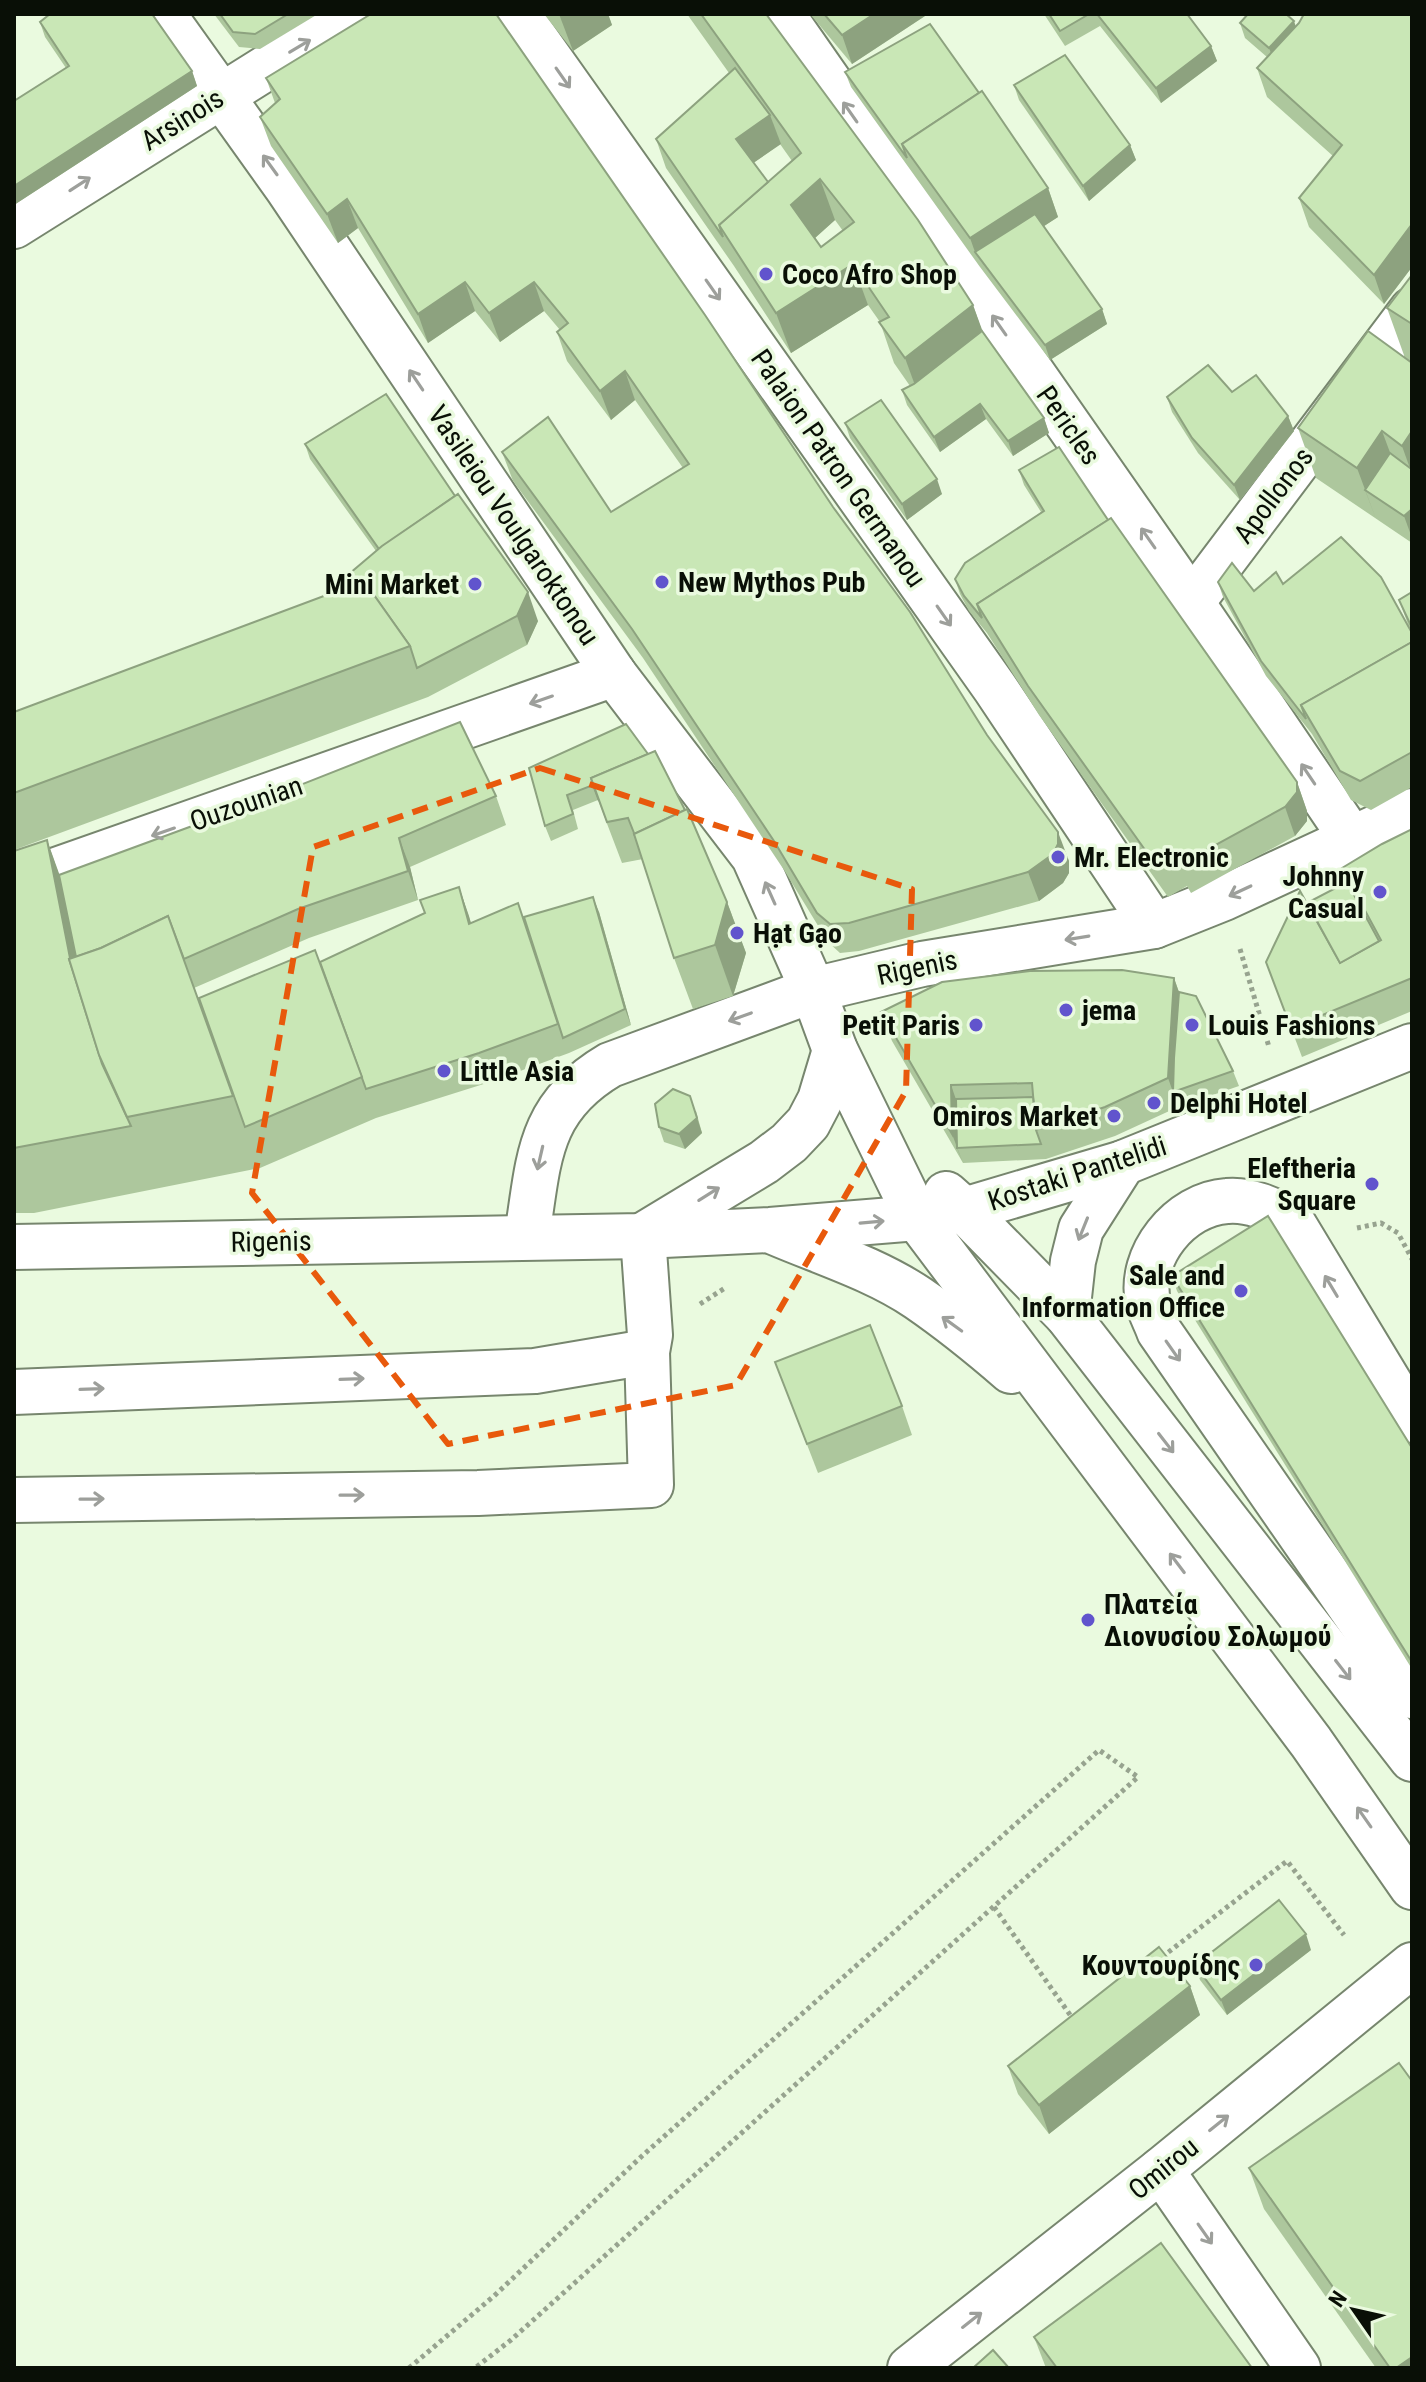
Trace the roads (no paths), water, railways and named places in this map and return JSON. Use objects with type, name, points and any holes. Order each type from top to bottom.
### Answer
[{"type":"street","name":"Vasileiou Voulgaroktonou","points":[[163,14],[288,189],[614,674],[754,857],[813,990],[835,1050],[917,1218]]},
{"type":"street","name":"Arsinois","points":[[14,226],[352,14]]},
{"type":"street","name":"Palaion Patron Germanou","points":[[518,14],[995,688],[1154,926]]},
{"type":"street","name":"Pericles","points":[[782,14],[1192,602],[1352,839]]},
{"type":"street","name":"Apollonos","points":[[1192,602],[1412,310]]},
{"type":"street","name":"Ouzounian","points":[[14,885],[614,674]]},
{"type":"street","name":"Rigenis","points":[[527,1236],[540,1156],[549,1128],[558,1111],[585,1080],[610,1065],[813,990],[922,964],[1154,926],[1224,898],[1412,811]]},
{"type":"street","name":"Kostaki Pantelidi","points":[[964,1210],[1123,1163],[1412,1046]]},
{"type":"street","points":[[14,1500],[478,1493],[651,1485],[647,1352],[650,1335],[643,1236],[764,1162],[789,1143],[808,1123],[820,1100],[835,1050]]},
{"type":"street","name":"Vasileiou Voulgaroktonou","points":[[879,1139],[964,1210]]},
{"type":"street","points":[[1067,1315],[1073,1261],[1081,1229],[1123,1163]]},
{"type":"street","points":[[1412,1420],[1291,1220],[1268,1207],[1225,1201],[1186,1215],[1167,1233],[1155,1251],[1148,1274],[1148,1301],[1159,1331],[1412,1696]]},
{"type":"street","name":"Rigenis","points":[[14,1247],[643,1236],[770,1230],[917,1218],[964,1210]]},
{"type":"street","points":[[964,1210],[1067,1315],[1412,1759]]},
{"type":"street","points":[[917,1218],[1311,1742],[1411,1884]]},
{"type":"street","points":[[770,1230],[874,1275],[917,1298],[977,1342],[1076,1428]]},
{"type":"street","points":[[14,1392],[535,1371],[647,1352]]},
{"type":"street","name":"Omirou","points":[[910,2368],[1161,2170],[1412,1965]]},
{"type":"street","points":[[1161,2170],[1298,2368]]},
{"type":"place","name":"Coco Afro Shop","points":[[766,274]]},
{"type":"place","name":"New Mythos Pub","points":[[662,582]]},
{"type":"place","name":"Mini Market","points":[[475,584]]},
{"type":"place","name":"Mr. Electronic","points":[[1058,857]]},
{"type":"place","name":"Johnny Casual","points":[[1380,892]]},
{"type":"place","name":"Hạt Gạo","points":[[737,933]]},
{"type":"place","name":"jema","points":[[1066,1010]]},
{"type":"place","name":"Petit Paris","points":[[976,1025]]},
{"type":"place","name":"Louis Fashions","points":[[1192,1025]]},
{"type":"place","name":"Little Asia","points":[[444,1071]]},
{"type":"place","name":"Delphi Hotel","points":[[1154,1103]]},
{"type":"place","name":"Omiros Market","points":[[1114,1116]]},
{"type":"place","name":"Eleftheria Square","points":[[1372,1184]]},
{"type":"place","name":"Sale and Information Office","points":[[1241,1291]]},
{"type":"place","name":"Πλατεία Διονυσίου Σολωμού","points":[[1088,1620]]},
{"type":"place","name":"Κουντουρίδης","points":[[1256,1965]]}]
